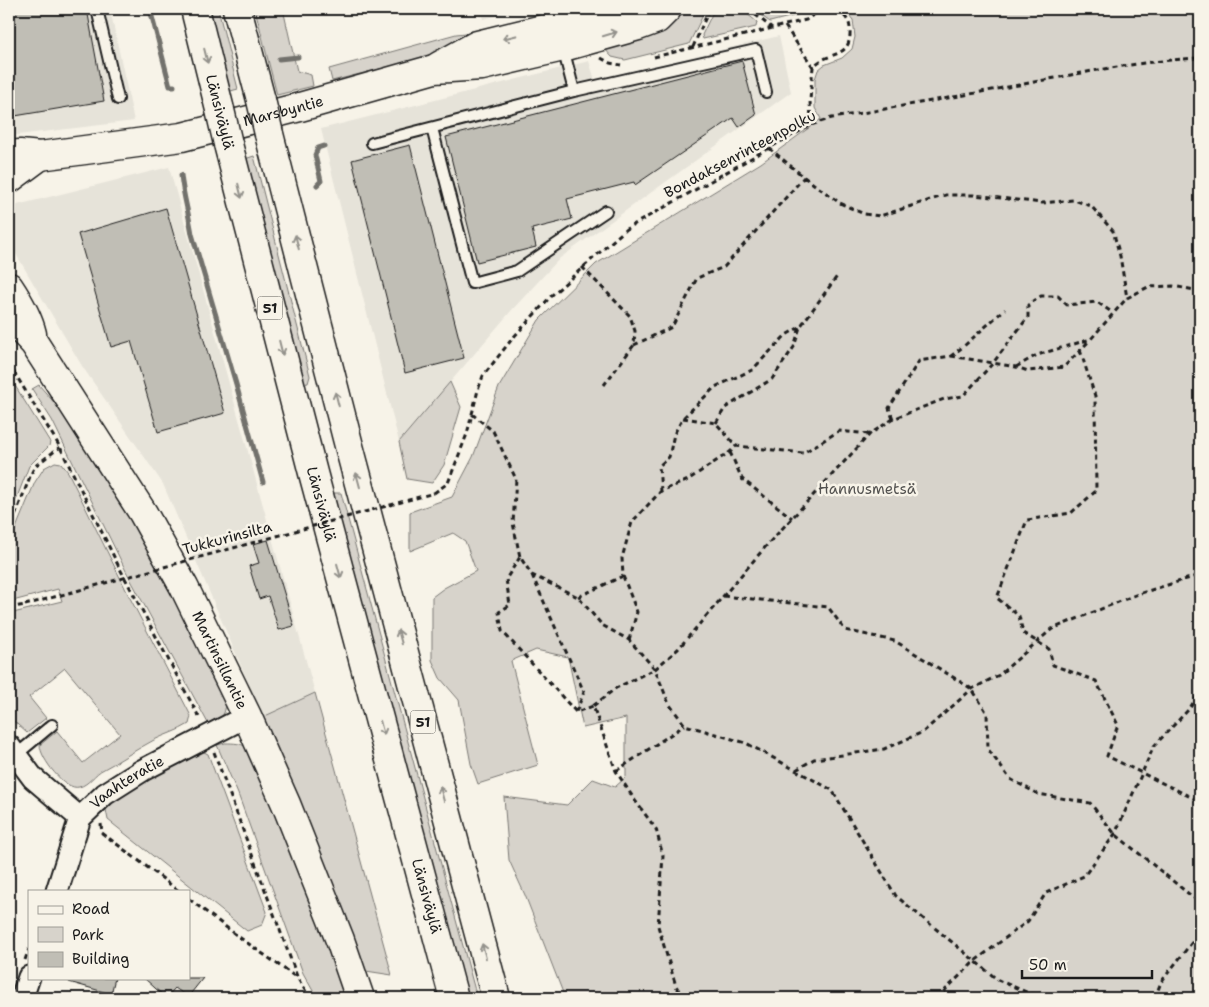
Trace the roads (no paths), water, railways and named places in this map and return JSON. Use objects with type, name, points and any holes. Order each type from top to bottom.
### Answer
[{"type":"main road","name":"Länsiväylä","points":[[195,9],[313,473],[454,998]]},
{"type":"main road","name":"51","points":[[237,9],[349,446],[496,998]]},
{"type":"main road","name":"Marsbyntie","points":[[9,155],[40,156],[182,137],[300,107],[434,69],[482,66],[559,33],[625,9]]},
{"type":"main road","name":"Marsbyntie","points":[[559,33],[657,20],[668,9]]},
{"type":"main road","name":"Marsbyntie","points":[[9,179],[40,156]]},
{"type":"main road","name":"Martinsillantie","points":[[9,287],[29,322],[34,343]]},
{"type":"main road","name":"Martinsillantie","points":[[9,317],[34,343],[147,521],[184,586],[247,716],[289,813],[340,940],[360,998]]},
{"type":"street","name":"Vaahteratie","points":[[57,890],[87,812],[105,794],[143,770],[247,716]]},
{"type":"street","points":[[12,751],[33,778],[87,812]]},
{"type":"street","points":[[22,998],[28,980]]},
{"type":"lane","points":[[98,9],[118,99]]},
{"type":"lane","points":[[559,33],[574,91]]},
{"type":"lane","points":[[372,143],[574,91],[756,50],[766,92]]},
{"type":"lane","points":[[432,128],[472,283],[518,271],[606,211]]},
{"type":"lane","points":[[12,751],[52,725]]},
{"type":"waterway","points":[[150,9],[170,86],[174,86]]},
{"type":"waterway","points":[[279,59],[298,57]]},
{"type":"waterway","points":[[317,185],[321,181],[315,155],[318,148],[324,146]]},
{"type":"waterway","points":[[181,175],[192,234],[263,482]]},
{"type":"park label","name":"Hannusmetsä","points":[[867,489]]}]
